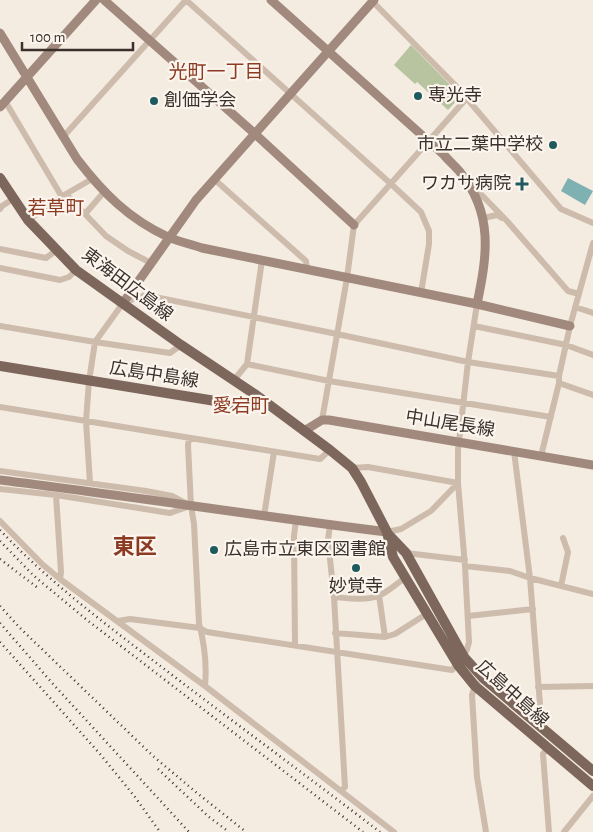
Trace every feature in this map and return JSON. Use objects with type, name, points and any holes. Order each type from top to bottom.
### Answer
[{"type":"main road","name":"東海田広島線","points":[[0,178],[28,220],[76,270],[181,345],[256,395]]},
{"type":"main road","name":"広島中島線","points":[[0,366],[240,405],[247,404],[256,395],[352,468],[387,532],[393,557],[461,661],[593,771]]},
{"type":"main road","name":"広島中島線","points":[[387,532],[406,553],[475,686],[593,786]]},
{"type":"street","points":[[96,0],[2,104],[64,195],[106,236],[151,263]]},
{"type":"street","points":[[104,0],[354,225]]},
{"type":"street","points":[[63,137],[186,0],[421,212],[429,231],[429,244],[421,293]]},
{"type":"street","points":[[271,0],[428,141],[507,221],[568,291],[579,294]]},
{"type":"street","points":[[90,483],[86,421],[89,381],[95,342],[196,200],[372,0],[466,98],[561,209],[593,223]]},
{"type":"street","points":[[0,33],[77,160],[92,179],[127,213],[170,238],[202,248],[477,304],[570,326]]},
{"type":"street","points":[[304,432],[322,420],[347,278],[354,225],[466,98]]},
{"type":"street","points":[[118,621],[130,619],[200,628],[207,632],[452,670],[461,661],[469,642],[458,483],[459,442],[468,362],[482,278],[485,252],[485,225],[473,192],[460,172]]},
{"type":"street","points":[[28,220],[64,195],[92,179]]},
{"type":"street","points":[[214,179],[306,261],[307,270]]},
{"type":"street","points":[[85,214],[104,192]]},
{"type":"street","points":[[0,209],[13,199]]},
{"type":"street","points":[[483,218],[497,216],[507,221]]},
{"type":"street","points":[[541,456],[570,326],[593,243]]},
{"type":"street","points":[[0,249],[46,258],[57,250]]},
{"type":"street","points":[[234,380],[247,364],[262,260]]},
{"type":"street","points":[[0,268],[60,280],[69,277],[76,270]]},
{"type":"street","points":[[123,303],[145,296],[559,379],[593,395]]},
{"type":"street","points":[[575,307],[593,313]]},
{"type":"street","points":[[0,326],[170,353],[181,345]]},
{"type":"street","points":[[474,326],[566,345],[593,355]]},
{"type":"street","points":[[247,364],[329,381],[551,417]]},
{"type":"street","points":[[0,407],[320,459],[330,450]]},
{"type":"street","name":"中山尾長線","points":[[322,420],[593,465]]},
{"type":"street","points":[[189,438],[198,623],[202,633],[206,676],[205,686]]},
{"type":"street","points":[[514,451],[533,609],[541,716],[537,724]]},
{"type":"street","points":[[264,516],[274,452]]},
{"type":"street","points":[[352,468],[368,467],[458,483]]},
{"type":"street","points":[[0,471],[172,496],[191,506]]},
{"type":"street","points":[[0,480],[387,532],[401,529],[431,512],[458,483]]},
{"type":"street","points":[[0,489],[56,495],[170,513],[191,506]]},
{"type":"street","points":[[56,495],[60,579]]},
{"type":"street","points":[[295,645],[294,536],[296,520]]},
{"type":"street","points":[[0,521],[42,564],[60,579],[205,686],[394,832]]},
{"type":"street","points":[[330,525],[328,540],[334,596],[345,787],[341,792]]},
{"type":"street","points":[[561,586],[568,552],[563,538]]},
{"type":"street","points":[[406,553],[510,571],[593,594]]},
{"type":"street","points":[[334,596],[370,598],[379,595],[405,578]]},
{"type":"street","points":[[379,595],[385,636]]},
{"type":"street","points":[[468,616],[533,609]]},
{"type":"street","points":[[336,632],[385,636],[395,634],[428,613]]},
{"type":"street","points":[[483,678],[475,686],[472,695],[477,777],[486,832]]},
{"type":"street","points":[[538,687],[593,686]]},
{"type":"street","points":[[548,748],[543,754],[549,832]]},
{"type":"street","points":[[564,832],[593,796]]},
{"type":"green space","points":[[411,45],[459,94],[459,98],[448,110],[417,82],[415,84],[394,65]]},
{"type":"water","points":[[568,178],[593,191],[585,205],[561,191]]},
{"type":"railway","points":[[0,530],[37,567],[97,617],[380,832]]},
{"type":"railway","points":[[0,541],[34,576],[87,620],[363,832]]},
{"type":"railway","points":[[0,559],[38,588]]},
{"type":"railway","points":[[0,606],[19,627],[153,756],[246,832]]},
{"type":"railway","points":[[0,623],[53,684],[189,832]]},
{"type":"railway","points":[[0,642],[100,754],[135,797],[160,832]]},
{"type":"railway","points":[[158,769],[209,817],[229,832]]},
{"type":"place","name":"専光寺","points":[[418,96]]},
{"type":"place","name":"創価学会","points":[[154,101]]},
{"type":"place","name":"市立二葉中学校","points":[[553,145]]},
{"type":"place","name":"ワカサ病院","points":[[522,184]]},
{"type":"place","name":"広島市立東区図書館","points":[[214,550]]},
{"type":"place","name":"妙覚寺","points":[[356,568]]},
{"type":"district","name":"光町一丁目","points":[[216,72]]},
{"type":"district","name":"若草町","points":[[56,208]]},
{"type":"district","name":"愛宕町","points":[[241,406]]},
{"type":"district","name":"東区","points":[[135,547]]}]
